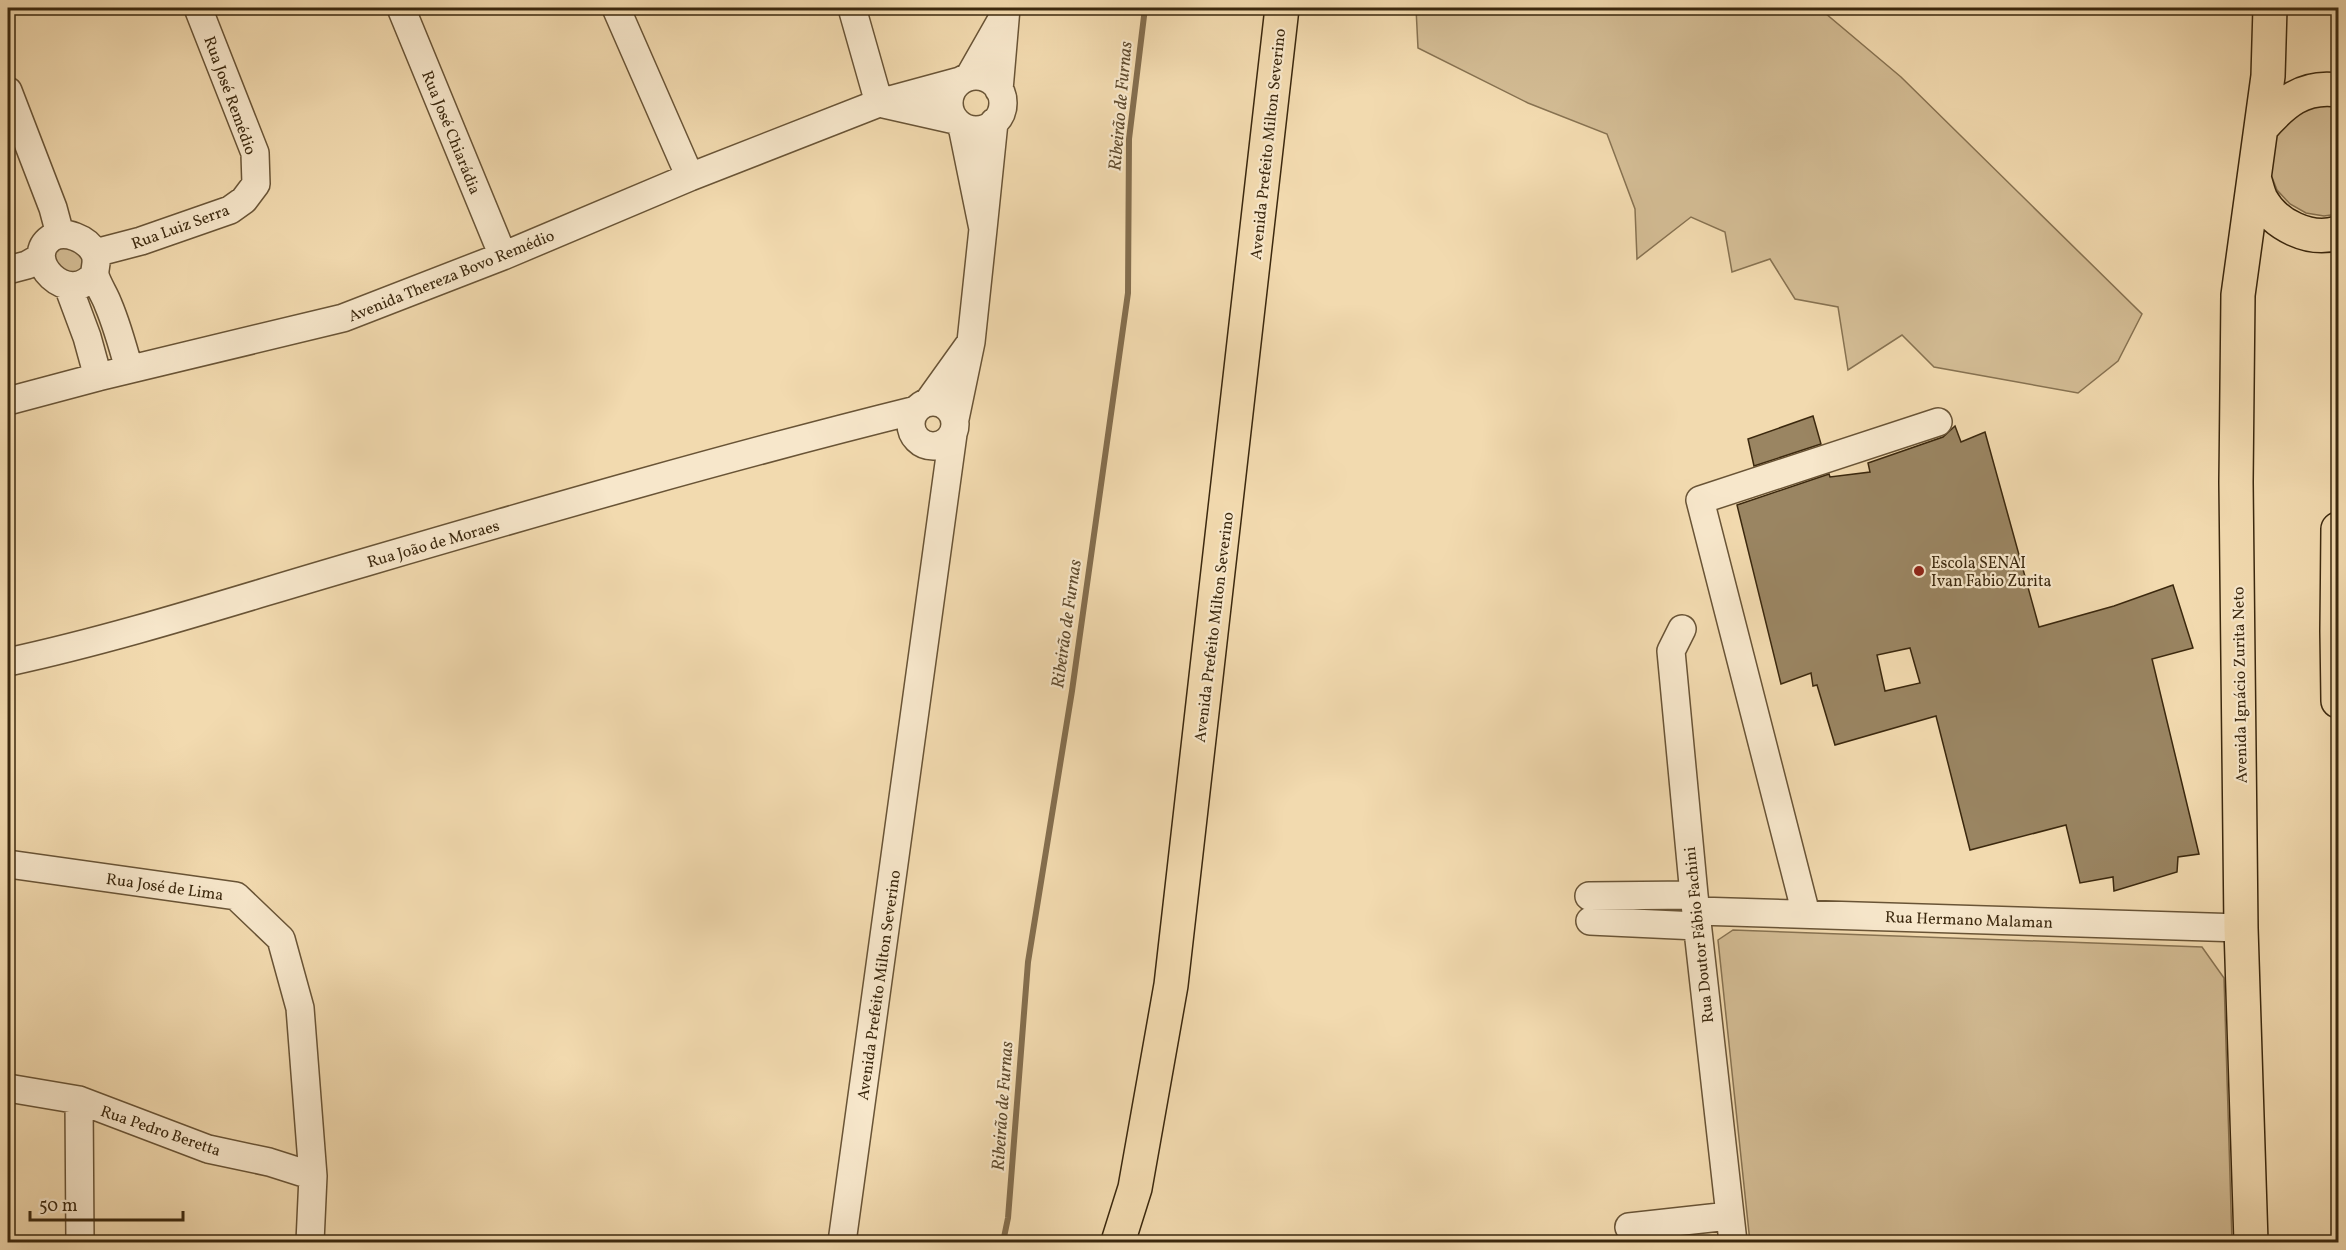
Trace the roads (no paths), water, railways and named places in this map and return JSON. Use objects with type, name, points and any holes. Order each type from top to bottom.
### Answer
[{"type":"main road","name":"Avenida Prefeito Milton Severino","points":[[1118,1242],[1135,1188],[1171,985],[1282,8]]},
{"type":"main road","name":"Avenida Ignácio Zurita Neto","points":[[2251,1242],[2241,928],[2236,482],[2238,295],[2268,76],[2270,8]]},
{"type":"main road","points":[[2261,128],[2291,98],[2327,88],[2338,90]]},
{"type":"main road","points":[[2255,181],[2262,199],[2273,214],[2290,227],[2311,236],[2338,233]]},
{"type":"main road","points":[[2338,529],[2338,701]]},
{"type":"street","name":"Rua José Remédio","points":[[198,8],[255,153],[256,184]]},
{"type":"street","name":"Rua José Chiarádia","points":[[401,8],[503,256]]},
{"type":"street","points":[[616,8],[690,177]]},
{"type":"street","points":[[852,8],[879,103],[979,130],[994,122]]},
{"type":"street","name":"Avenida Prefeito Milton Severino","points":[[983,229],[958,123],[949,109],[950,95],[965,79],[1006,10]]},
{"type":"street","name":"Avenida Prefeito Milton Severino","points":[[842,1242],[954,427],[971,342],[994,122],[1002,107],[999,90],[1006,10]]},
{"type":"street","points":[[965,79],[986,78],[999,90]]},
{"type":"street","name":"Avenida Thereza Bovo Remédio","points":[[8,401],[98,376],[343,318],[503,256],[690,177],[879,103],[965,79]]},
{"type":"street","points":[[8,91],[53,208],[60,234]]},
{"type":"street","name":"Rua Luiz Serra","points":[[95,264],[141,241],[230,210],[244,200],[256,184]]},
{"type":"street","points":[[95,264],[88,282],[79,286],[68,286],[49,275],[43,267],[41,257],[43,247],[50,239],[60,234],[70,234],[89,245],[119,331],[129,369]]},
{"type":"street","points":[[8,270],[27,265],[41,257]]},
{"type":"street","points":[[68,286],[98,376]]},
{"type":"street","name":"Avenida Prefeito Milton Severino","points":[[943,513],[911,423],[971,342]]},
{"type":"street","points":[[918,440],[935,446],[942,444],[954,427],[952,412],[942,403],[922,406]]},
{"type":"street","name":"Rua João de Moraes","points":[[8,662],[75,647],[400,552],[922,406]]},
{"type":"street","points":[[1806,914],[1700,500],[1938,422]]},
{"type":"street","name":"Rua João de Moraes","points":[[858,425],[918,440]]},
{"type":"street","name":"Rua Doutor Fábio Fachini","points":[[1682,629],[1671,651],[1696,911],[1733,1242]]},
{"type":"street","name":"Rua José de Lima","points":[[8,864],[236,896],[281,939],[300,1008],[312,1176],[310,1242]]},
{"type":"street","name":"Rua Hermano Malaman","points":[[1589,909],[2241,928]]},
{"type":"street","name":"Rua Pedro Beretta","points":[[8,1088],[79,1100],[208,1149],[269,1162],[312,1176]]},
{"type":"street","points":[[79,1100],[80,1242]]},
{"type":"street","points":[[1629,1227],[1729,1216]]},
{"type":"waterway","name":"Ribeirão de Furnas","points":[[1003,1242],[1008,1218],[1028,962],[1072,691],[1128,293],[1129,139],[1145,8]]},
{"type":"place","name":"Escola SENAI Ivan Fabio Zurita","points":[[1919,571]]}]
